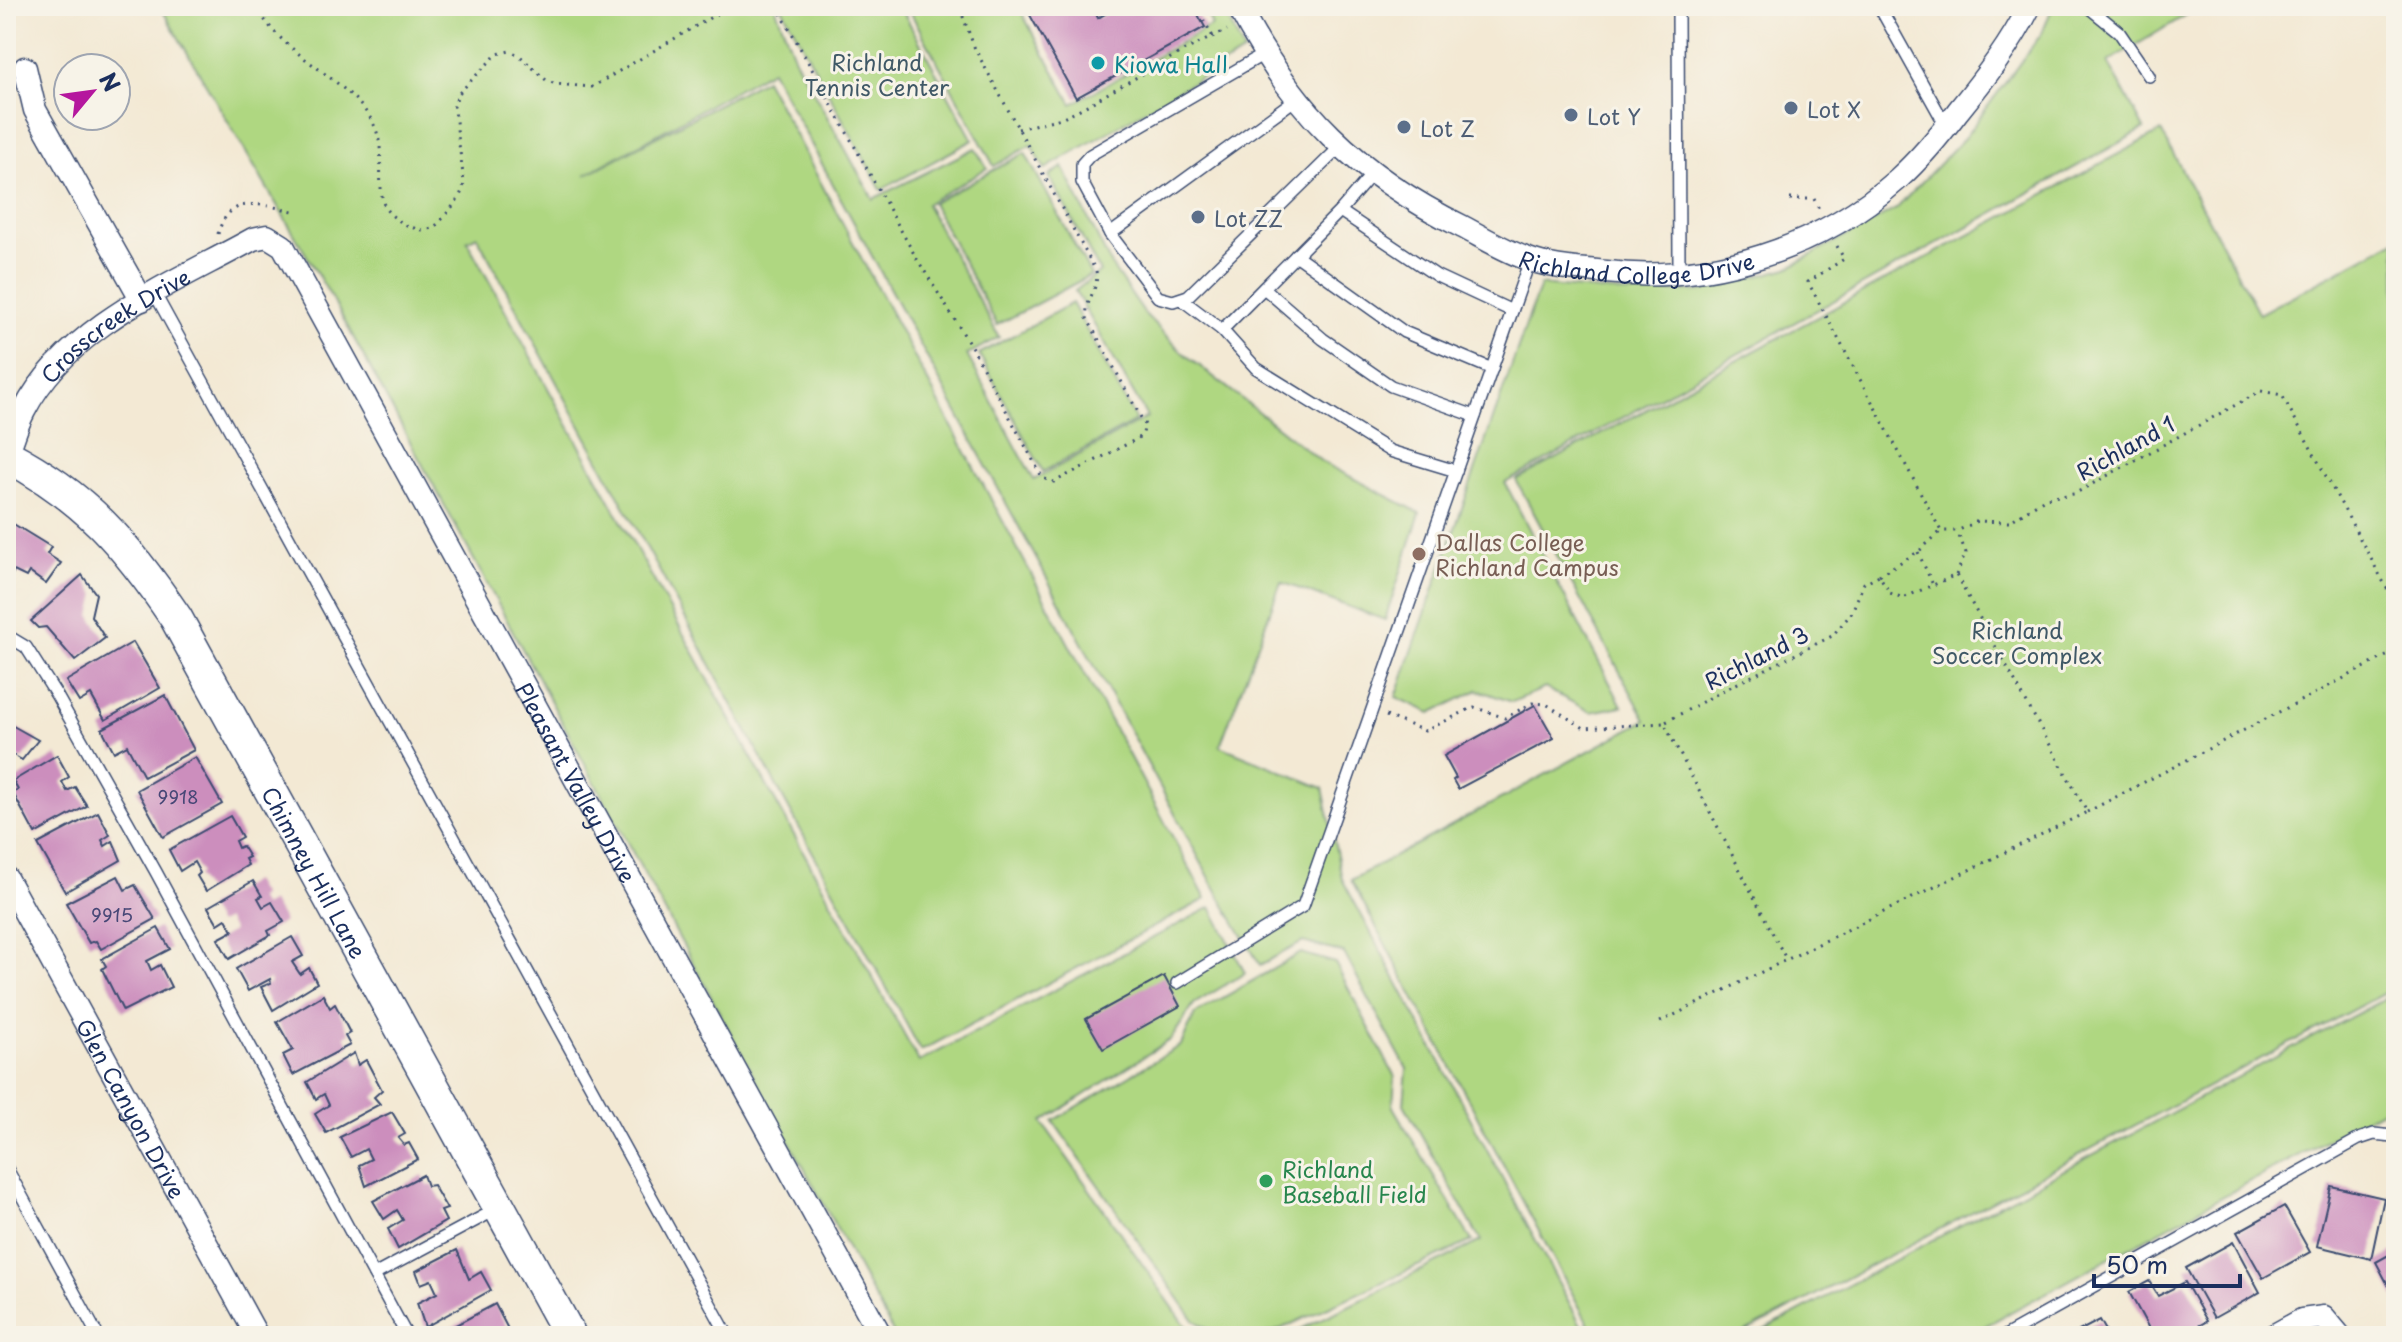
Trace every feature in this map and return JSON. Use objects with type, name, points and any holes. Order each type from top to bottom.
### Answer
[{"type":"street","name":"Richland College Drive","points":[[1242,14],[1264,54],[1296,99],[1372,174],[1428,210],[1530,260],[1629,275],[1679,274],[1758,257],[1792,246],[1828,229],[1863,207],[1899,178],[1986,78],[2030,6]]},
{"type":"street","points":[[25,68],[35,110],[148,297]]},
{"type":"street","name":"Crosscreek Drive","points":[[6,456],[24,412],[43,382],[67,354],[105,324],[148,297],[253,239],[267,236]]},
{"type":"street","name":"Pleasant Valley Drive","points":[[267,236],[283,246],[881,1336]]},
{"type":"street","name":"Chimney Hill Lane","points":[[6,456],[49,478],[103,525],[140,565],[176,618],[570,1336]]},
{"type":"street","name":"Glen Canyon Drive","points":[[6,878],[257,1336]]},
{"type":"street","points":[[2273,1336],[2302,1320],[2324,1317],[2340,1336]]},
{"type":"lane","points":[[1678,6],[1679,274]]},
{"type":"lane","points":[[1879,6],[1946,126]]},
{"type":"lane","points":[[2087,6],[2119,32],[2149,76]]},
{"type":"lane","points":[[1264,54],[1085,159],[1080,170],[1082,182],[1110,234],[1158,297],[1173,301],[1188,296],[1341,146]]},
{"type":"lane","points":[[1110,234],[1296,99]]},
{"type":"lane","points":[[1222,330],[1340,211],[1372,174]]},
{"type":"lane","points":[[1340,211],[1437,276],[1512,311]]},
{"type":"lane","points":[[1296,255],[1404,332],[1492,369]]},
{"type":"lane","points":[[1177,983],[1303,906],[1530,260]]},
{"type":"lane","points":[[1264,288],[1323,339],[1391,386],[1475,416]]},
{"type":"lane","points":[[148,297],[728,1336]]},
{"type":"lane","points":[[1181,299],[1222,330],[1256,368],[1390,451],[1456,471]]},
{"type":"lane","points":[[6,635],[26,647],[57,696],[156,872],[407,1336]]},
{"type":"lane","points":[[2005,1336],[2359,1139],[2374,1134],[2392,1136],[2396,1140]]},
{"type":"lane","points":[[6,1167],[98,1336]]},
{"type":"lane","points":[[374,1275],[499,1208]]},
{"type":"path","points":[[256,6],[265,23],[279,38],[355,100],[369,116],[380,145],[384,206],[391,215],[419,230],[441,222],[463,191],[454,106],[458,94],[489,59],[510,51],[555,84],[592,87],[730,6]]},
{"type":"path","points":[[777,6],[914,254],[974,351],[1041,475],[1054,482],[1137,439],[1145,425],[1087,318],[1087,303],[1098,278],[1096,271],[975,49],[959,6]]},
{"type":"path","points":[[1096,6],[1100,13],[1103,6]]},
{"type":"path","points":[[1196,6],[1213,37]]},
{"type":"path","points":[[1018,129],[1061,118],[1082,108],[1213,37],[1242,14]]},
{"type":"path","points":[[1790,199],[1814,199],[1821,213]]},
{"type":"path","points":[[217,243],[226,215],[243,205],[256,204],[298,212]]},
{"type":"path","points":[[1835,244],[1844,259],[1808,282],[1941,531],[1918,552],[1879,575],[1890,593],[1903,598],[1956,575],[1966,553],[1957,531]]},
{"type":"path","name":"Richland 1","points":[[1941,531],[1957,531],[1978,521],[2009,522],[2046,498],[2074,494],[2261,391],[2282,395],[2396,605]]},
{"type":"path","points":[[1918,552],[1933,585]]},
{"type":"path","name":"Richland 3","points":[[1664,723],[1832,636],[1851,614],[1864,583],[1879,575]]},
{"type":"path","points":[[1956,575],[2087,812]]},
{"type":"path","points":[[1660,1022],[2087,812],[2396,651]]},
{"type":"path","points":[[1372,711],[1425,731],[1474,707],[1505,718],[1532,703],[1546,704],[1584,728],[1664,723],[1786,959]]},
{"type":"green space","points":[[160,6],[775,6],[795,59],[873,199],[975,148],[987,168],[926,204],[999,337],[967,355],[1034,480],[1147,417],[1075,291],[1100,272],[1049,176],[1063,167],[1111,265],[1144,313],[1182,352],[1322,462],[1420,513],[1385,620],[1281,582],[1220,746],[1323,788],[1342,879],[1587,1336],[1287,1336],[1481,1241],[1404,1104],[1407,1069],[1344,953],[1303,942],[1260,965],[1220,897],[771,70],[585,175],[765,79],[1206,899],[921,1051],[477,236],[467,241],[919,1062],[1211,907],[1245,973],[1194,1004],[1171,1039],[1042,1122],[1193,1336],[895,1336],[338,309]]},
{"type":"green space","name":"Richland Tennis Center","points":[[781,6],[900,6],[973,140],[881,190]]},
{"type":"green space","points":[[907,6],[1018,6],[1072,104],[1212,25],[1203,6],[1222,6],[1244,52],[1045,169],[1031,145],[994,166]]},
{"type":"green space","points":[[2053,6],[2201,6],[2108,62],[2144,129],[1505,483],[1622,706],[1591,712],[1545,688],[1512,702],[1478,690],[1431,713],[1396,697],[1540,285],[1624,293],[1701,291],[1788,268],[1896,209],[1965,137],[2042,33]]},
{"type":"green space","name":"Richland Soccer Complex","points":[[2161,131],[2259,314],[2396,240],[2396,987],[1738,1336],[1595,1336],[1351,880],[1646,720],[1516,480]]},
{"type":"green space","points":[[1025,153],[1091,275],[997,325],[932,203]]},
{"type":"green space","points":[[1072,303],[1136,421],[1043,472],[979,354]]},
{"type":"green space","name":"Richland Baseball Field","points":[[1301,953],[1335,963],[1395,1077],[1393,1107],[1472,1241],[1276,1331],[1255,1336],[1217,1334],[1194,1320],[1053,1121],[1181,1045],[1195,1014]]},
{"type":"green space","points":[[2396,993],[2396,1102],[1967,1336],[1753,1336]]},
{"type":"building","name":"Kiowa Hall","points":[[1025,6],[1092,6],[1098,18],[1119,6],[1193,6],[1205,27],[1076,98]]},
{"type":"building","points":[[7,520],[51,547],[47,554],[61,563],[46,584],[29,572],[26,577],[14,571],[6,585]]},
{"type":"building","points":[[82,575],[96,594],[91,616],[105,638],[75,661],[46,627],[38,628],[31,621]]},
{"type":"building","points":[[133,642],[160,688],[105,720],[91,695],[79,702],[66,681]]},
{"type":"building","points":[[165,695],[194,750],[144,777],[127,745],[114,752],[102,729]]},
{"type":"building","points":[[1535,705],[1554,738],[1458,789],[1453,780],[1456,778],[1444,756]]},
{"type":"building","points":[[6,722],[38,740],[22,760],[6,751]]},
{"type":"building","points":[[57,755],[69,777],[62,782],[67,791],[75,787],[87,806],[35,834],[13,793],[18,790],[13,781]]},
{"type":"building","points":[[195,757],[222,804],[163,837],[137,790]]},
{"type":"building","points":[[98,812],[110,835],[102,840],[105,846],[113,841],[121,860],[65,892],[38,844]]},
{"type":"building","points":[[230,816],[242,837],[235,841],[249,857],[245,859],[248,865],[206,891],[197,876],[200,873],[194,862],[180,871],[169,850]]},
{"type":"building","points":[[118,876],[125,890],[135,885],[155,919],[101,949],[96,941],[89,943],[66,903]]},
{"type":"building","points":[[253,881],[262,896],[258,898],[263,907],[272,902],[284,922],[268,931],[270,935],[229,959],[218,939],[233,931],[226,919],[218,924],[208,907]]},
{"type":"building","points":[[158,928],[170,949],[147,961],[151,970],[160,965],[171,987],[123,1011],[102,969],[106,966],[102,959]]},
{"type":"building","points":[[292,937],[303,956],[292,962],[300,974],[309,968],[317,983],[273,1010],[261,987],[271,983],[270,979],[248,991],[236,969]]},
{"type":"building","points":[[1164,976],[1180,1006],[1103,1049],[1086,1019]]},
{"type":"building","points":[[323,995],[330,1008],[335,1004],[350,1033],[345,1036],[350,1045],[293,1075],[283,1055],[293,1050],[277,1022]]},
{"type":"building","points":[[354,1053],[358,1065],[366,1060],[382,1090],[374,1097],[380,1104],[326,1133],[315,1114],[329,1105],[324,1094],[316,1099],[307,1082]]},
{"type":"building","points":[[392,1112],[405,1134],[398,1138],[404,1145],[409,1143],[418,1159],[366,1186],[359,1165],[371,1159],[366,1149],[351,1157],[340,1137]]},
{"type":"building","points":[[423,1175],[427,1186],[433,1185],[447,1209],[441,1211],[446,1221],[398,1249],[388,1229],[403,1220],[397,1210],[384,1219],[373,1201]]},
{"type":"building","points":[[2331,1186],[2384,1198],[2371,1259],[2317,1246]]},
{"type":"building","points":[[2284,1206],[2310,1252],[2263,1278],[2237,1232]]},
{"type":"building","points":[[2233,1242],[2260,1292],[2214,1318],[2186,1268]]},
{"type":"building","points":[[457,1250],[469,1279],[481,1272],[491,1290],[425,1327],[417,1303],[437,1293],[431,1280],[421,1284],[416,1271]]},
{"type":"building","points":[[2396,1251],[2396,1300],[2376,1262]]},
{"type":"building","points":[[2149,1281],[2158,1296],[2185,1282],[2207,1321],[2180,1336],[2153,1336],[2129,1292]]},
{"type":"building","points":[[495,1304],[509,1331],[502,1336],[435,1336]]},
{"type":"building","points":[[2100,1320],[2109,1336],[2082,1336],[2079,1331]]},
{"type":"place","name":"Kiowa Hall","points":[[1098,63]]},
{"type":"place","name":"Lot X","points":[[1791,108]]},
{"type":"place","name":"Lot Y","points":[[1571,115]]},
{"type":"place","name":"Lot Z","points":[[1404,127]]},
{"type":"place","name":"Lot ZZ","points":[[1198,217]]},
{"type":"place","name":"Dallas College Richland Campus","points":[[1419,554]]},
{"type":"place","name":"Richland Baseball Field","points":[[1266,1181]]}]
